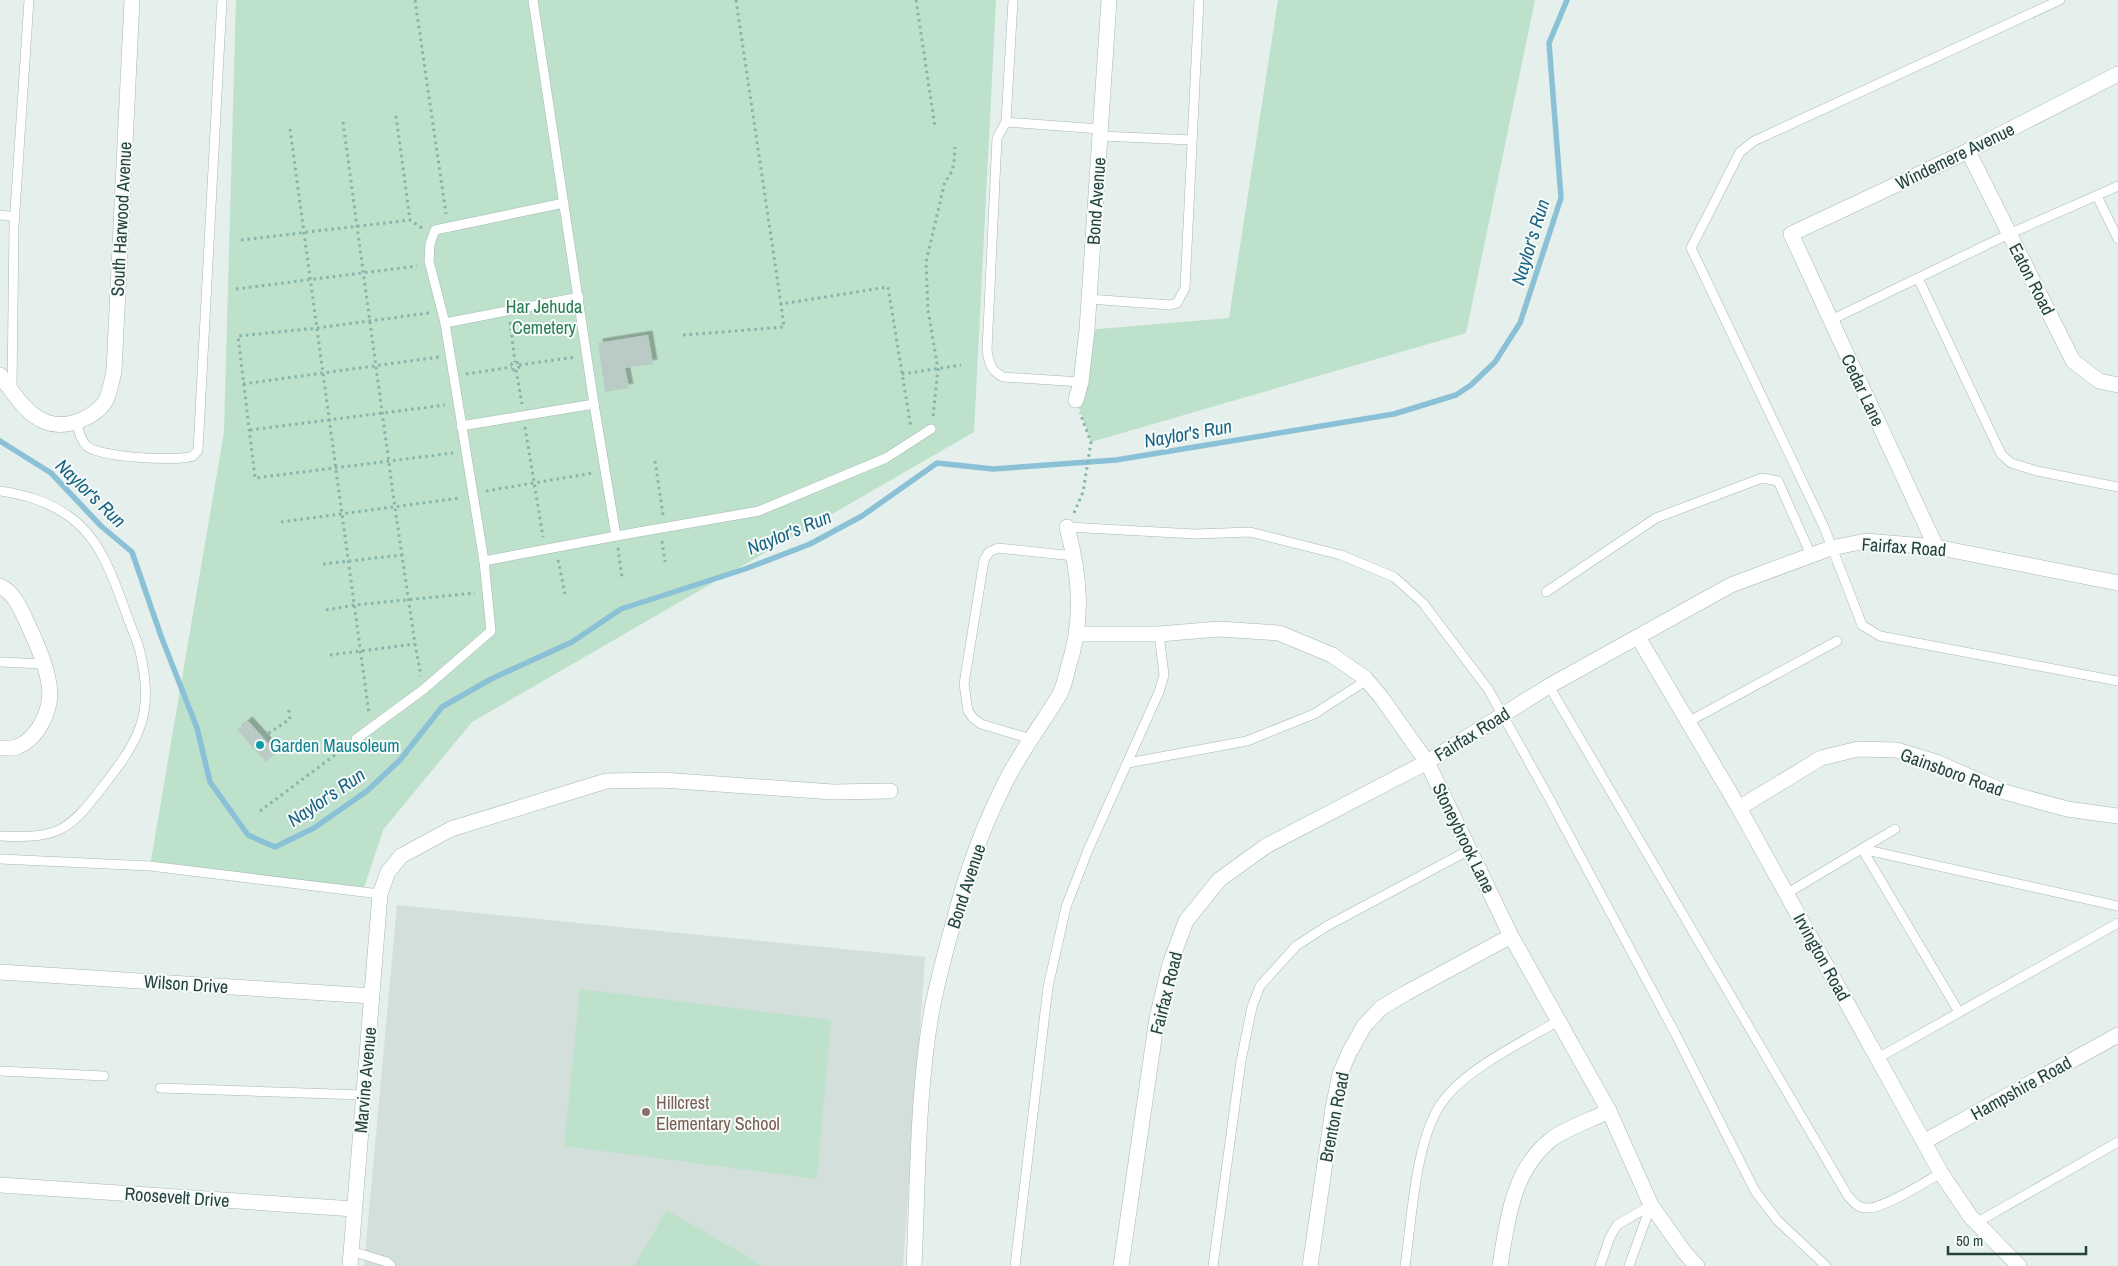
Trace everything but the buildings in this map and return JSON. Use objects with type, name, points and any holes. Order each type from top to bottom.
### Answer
[{"type":"street","name":"South Harwood Avenue","points":[[76,421],[98,408],[106,399],[114,371],[132,0]]},
{"type":"street","name":"Bond Avenue","points":[[1076,400],[1081,382],[1089,299],[1109,0]]},
{"type":"street","name":"Windemere Avenue","points":[[1791,234],[1968,151],[2118,74]]},
{"type":"street","name":"Eaton Road","points":[[1968,151],[2073,361],[2099,381],[2118,385]]},
{"type":"street","name":"Cedar Lane","points":[[1791,234],[1936,547]]},
{"type":"street","points":[[0,375],[28,410],[47,423],[71,424],[76,421]]},
{"type":"street","name":"Bond Avenue","points":[[914,1266],[922,1101],[935,995],[968,873],[1002,789],[1019,758],[1061,692],[1077,634],[1080,610],[1074,556],[1068,527]]},
{"type":"street","name":"Fairfax Road","points":[[1121,1266],[1157,1018],[1170,964],[1186,921],[1219,880],[1266,846],[1427,762],[1549,686],[1731,585],[1831,548],[1866,542],[1936,547],[2118,583]]},
{"type":"street","points":[[0,586],[6,588],[20,608],[44,664],[50,686],[48,708],[36,733],[18,747],[0,748]]},
{"type":"street","name":"Stoneybrook Lane","points":[[1077,634],[1159,634],[1219,629],[1279,633],[1332,654],[1367,680],[1427,762],[1511,936],[1609,1111],[1651,1205],[1697,1266]]},
{"type":"street","name":"Irvington Road","points":[[1638,637],[1739,808],[1941,1173],[1976,1223],[2019,1266]]},
{"type":"street","name":"Gainsboro Road","points":[[1739,808],[1820,758],[1858,749],[1896,750],[1936,762],[2006,792],[2067,810],[2118,816]]},
{"type":"street","name":"Marvine Avenue","points":[[350,1259],[380,894],[388,872],[401,856],[451,830],[606,781],[662,780],[833,792],[890,791]]},
{"type":"street","name":"Brenton Road","points":[[1310,1266],[1333,1108],[1340,1074],[1348,1053],[1364,1026],[1381,1008],[1511,936]]},
{"type":"street","name":"Wilson Drive","points":[[0,972],[372,996]]},
{"type":"street","name":"Hampshire Road","points":[[1925,1141],[2118,1035]]},
{"type":"street","points":[[1500,1266],[1508,1213],[1526,1169],[1539,1152],[1554,1138],[1609,1111]]},
{"type":"street","name":"Roosevelt Drive","points":[[0,1184],[354,1208]]},
{"type":"lane","points":[[12,392],[15,217],[29,0]]},
{"type":"lane","points":[[76,421],[84,443],[87,447],[98,452],[161,460],[193,456],[198,450],[222,0]]},
{"type":"lane","points":[[533,0],[594,404],[616,536]]},
{"type":"lane","points":[[1014,0],[1006,122],[997,138],[987,350],[989,363],[993,370],[1003,377],[1081,382]]},
{"type":"lane","points":[[1089,299],[1170,305],[1177,303],[1185,288],[1199,0]]},
{"type":"lane","points":[[2060,0],[1754,141],[1740,152],[1692,248],[1824,527],[1862,625],[1880,636],[2118,681]]},
{"type":"lane","points":[[1006,122],[1192,140]]},
{"type":"lane","points":[[1830,320],[2009,234],[2118,186]]},
{"type":"lane","points":[[2097,196],[2118,239]]},
{"type":"lane","points":[[356,740],[424,689],[491,631],[484,561],[462,426],[442,312],[430,265],[430,244],[433,235],[435,230],[564,203]]},
{"type":"lane","points":[[0,214],[15,217]]},
{"type":"lane","points":[[1918,278],[2001,454],[2011,463],[2038,471],[2118,486]]},
{"type":"lane","points":[[444,324],[579,297]]},
{"type":"lane","points":[[462,426],[594,404]]},
{"type":"lane","points":[[484,561],[759,511],[886,458],[931,430]]},
{"type":"lane","points":[[1546,592],[1656,518],[1762,478],[1778,481],[1811,555]]},
{"type":"lane","points":[[0,491],[29,495],[68,515],[91,539],[109,568],[141,655],[146,692],[140,726],[127,755],[84,811],[62,830],[32,838],[0,836]]},
{"type":"lane","points":[[1068,527],[1195,534],[1250,532],[1341,555],[1394,577],[1423,604],[1488,689],[1548,796],[1670,1024],[1755,1191],[1777,1220],[1826,1266]]},
{"type":"lane","points":[[1031,739],[981,724],[972,718],[968,712],[964,684],[984,560],[989,552],[998,548],[1074,556]]},
{"type":"lane","points":[[1015,1266],[1048,987],[1066,907],[1088,850],[1159,692],[1164,675],[1159,634]]},
{"type":"lane","points":[[1688,722],[1836,641]]},
{"type":"lane","points":[[0,662],[44,664]]},
{"type":"lane","points":[[1128,764],[1247,740],[1314,714],[1367,680]]},
{"type":"lane","points":[[1549,686],[1848,1196],[1857,1206],[1868,1208],[1880,1206],[1941,1173]]},
{"type":"lane","points":[[1786,894],[1895,829]]},
{"type":"lane","points":[[1862,849],[2118,906]]},
{"type":"lane","points":[[1862,849],[1958,1012]]},
{"type":"lane","points":[[1213,1266],[1241,1061],[1252,1007],[1260,986],[1296,946],[1327,926],[1469,850]]},
{"type":"lane","points":[[0,859],[150,866],[380,894]]},
{"type":"lane","points":[[1878,1058],[2116,923],[2114,911],[2106,904]]},
{"type":"lane","points":[[1405,1266],[1419,1166],[1430,1127],[1443,1101],[1458,1084],[1500,1055],[1558,1021]]},
{"type":"lane","points":[[0,1072],[104,1076]]},
{"type":"lane","points":[[160,1088],[364,1095]]},
{"type":"lane","points":[[1976,1223],[2118,1142]]},
{"type":"lane","points":[[1600,1266],[1610,1237],[1617,1226],[1651,1205]]},
{"type":"lane","points":[[1629,1266],[1642,1224],[1651,1205]]},
{"type":"lane","points":[[350,1259],[387,1262],[391,1266]]},
{"type":"path","points":[[415,0],[448,228]]},
{"type":"path","points":[[683,336],[784,327],[736,0]]},
{"type":"path","points":[[916,0],[934,127]]},
{"type":"path","points":[[396,116],[410,220]]},
{"type":"path","points":[[343,122],[408,599],[424,689]]},
{"type":"path","points":[[290,129],[318,328],[328,420],[362,651],[370,729]]},
{"type":"path","points":[[931,430],[938,369],[928,310],[926,262],[945,180],[950,176],[954,166],[955,147]]},
{"type":"path","points":[[241,240],[410,220],[433,235]]},
{"type":"path","points":[[236,289],[430,265]]},
{"type":"path","points":[[781,304],[888,287],[913,441]]},
{"type":"path","points":[[442,312],[238,336],[255,478],[466,452]]},
{"type":"path","points":[[508,312],[515,362],[512,367]]},
{"type":"path","points":[[243,384],[450,355]]},
{"type":"path","points":[[515,362],[519,365],[588,355]]},
{"type":"path","points":[[902,374],[961,364]]},
{"type":"path","points":[[519,365],[516,370],[545,550]]},
{"type":"path","points":[[453,376],[512,367],[516,370]]},
{"type":"path","points":[[1068,527],[1083,492],[1091,442],[1076,400]]},
{"type":"path","points":[[250,430],[458,404]]},
{"type":"path","points":[[655,461],[666,562]]},
{"type":"path","points":[[281,522],[396,508],[606,471]]},
{"type":"path","points":[[616,536],[622,577]]},
{"type":"path","points":[[556,548],[564,594]]},
{"type":"path","points":[[323,564],[402,555]]},
{"type":"path","points":[[326,610],[355,605],[488,591]]},
{"type":"path","points":[[330,655],[415,644]]},
{"type":"path","points":[[263,738],[290,719],[288,706]]},
{"type":"path","points":[[260,811],[356,740]]},
{"type":"shaded area","name":"Hillcrest Elementary School","points":[[397,905],[925,957],[903,1266],[364,1266]]},
{"type":"green space","name":"Har Jehuda Cemetery","points":[[236,0],[996,0],[974,432],[472,722],[383,830],[364,888],[150,866],[224,432]]},
{"type":"green space","points":[[1278,0],[1535,0],[1466,333],[1091,442],[1076,400],[1087,330],[1229,318]]},
{"type":"green space","points":[[580,989],[831,1020],[817,1179],[564,1146]]},
{"type":"green space","points":[[667,1210],[763,1266],[634,1266]]},
{"type":"waterway","name":"Naylor's Run","points":[[0,441],[51,473],[101,526],[132,552],[161,636],[197,728],[210,782],[248,835],[275,847],[314,828],[367,791],[400,760],[442,707],[491,679],[572,642],[621,609],[745,569],[810,544],[862,516],[937,463],[993,469],[1116,460],[1394,414],[1456,395],[1471,385],[1495,362],[1520,323],[1561,198],[1549,43],[1567,0]]},
{"type":"place","name":"Garden Mausoleum","points":[[260,745]]},
{"type":"place","name":"Hillcrest Elementary School","points":[[646,1112]]}]
